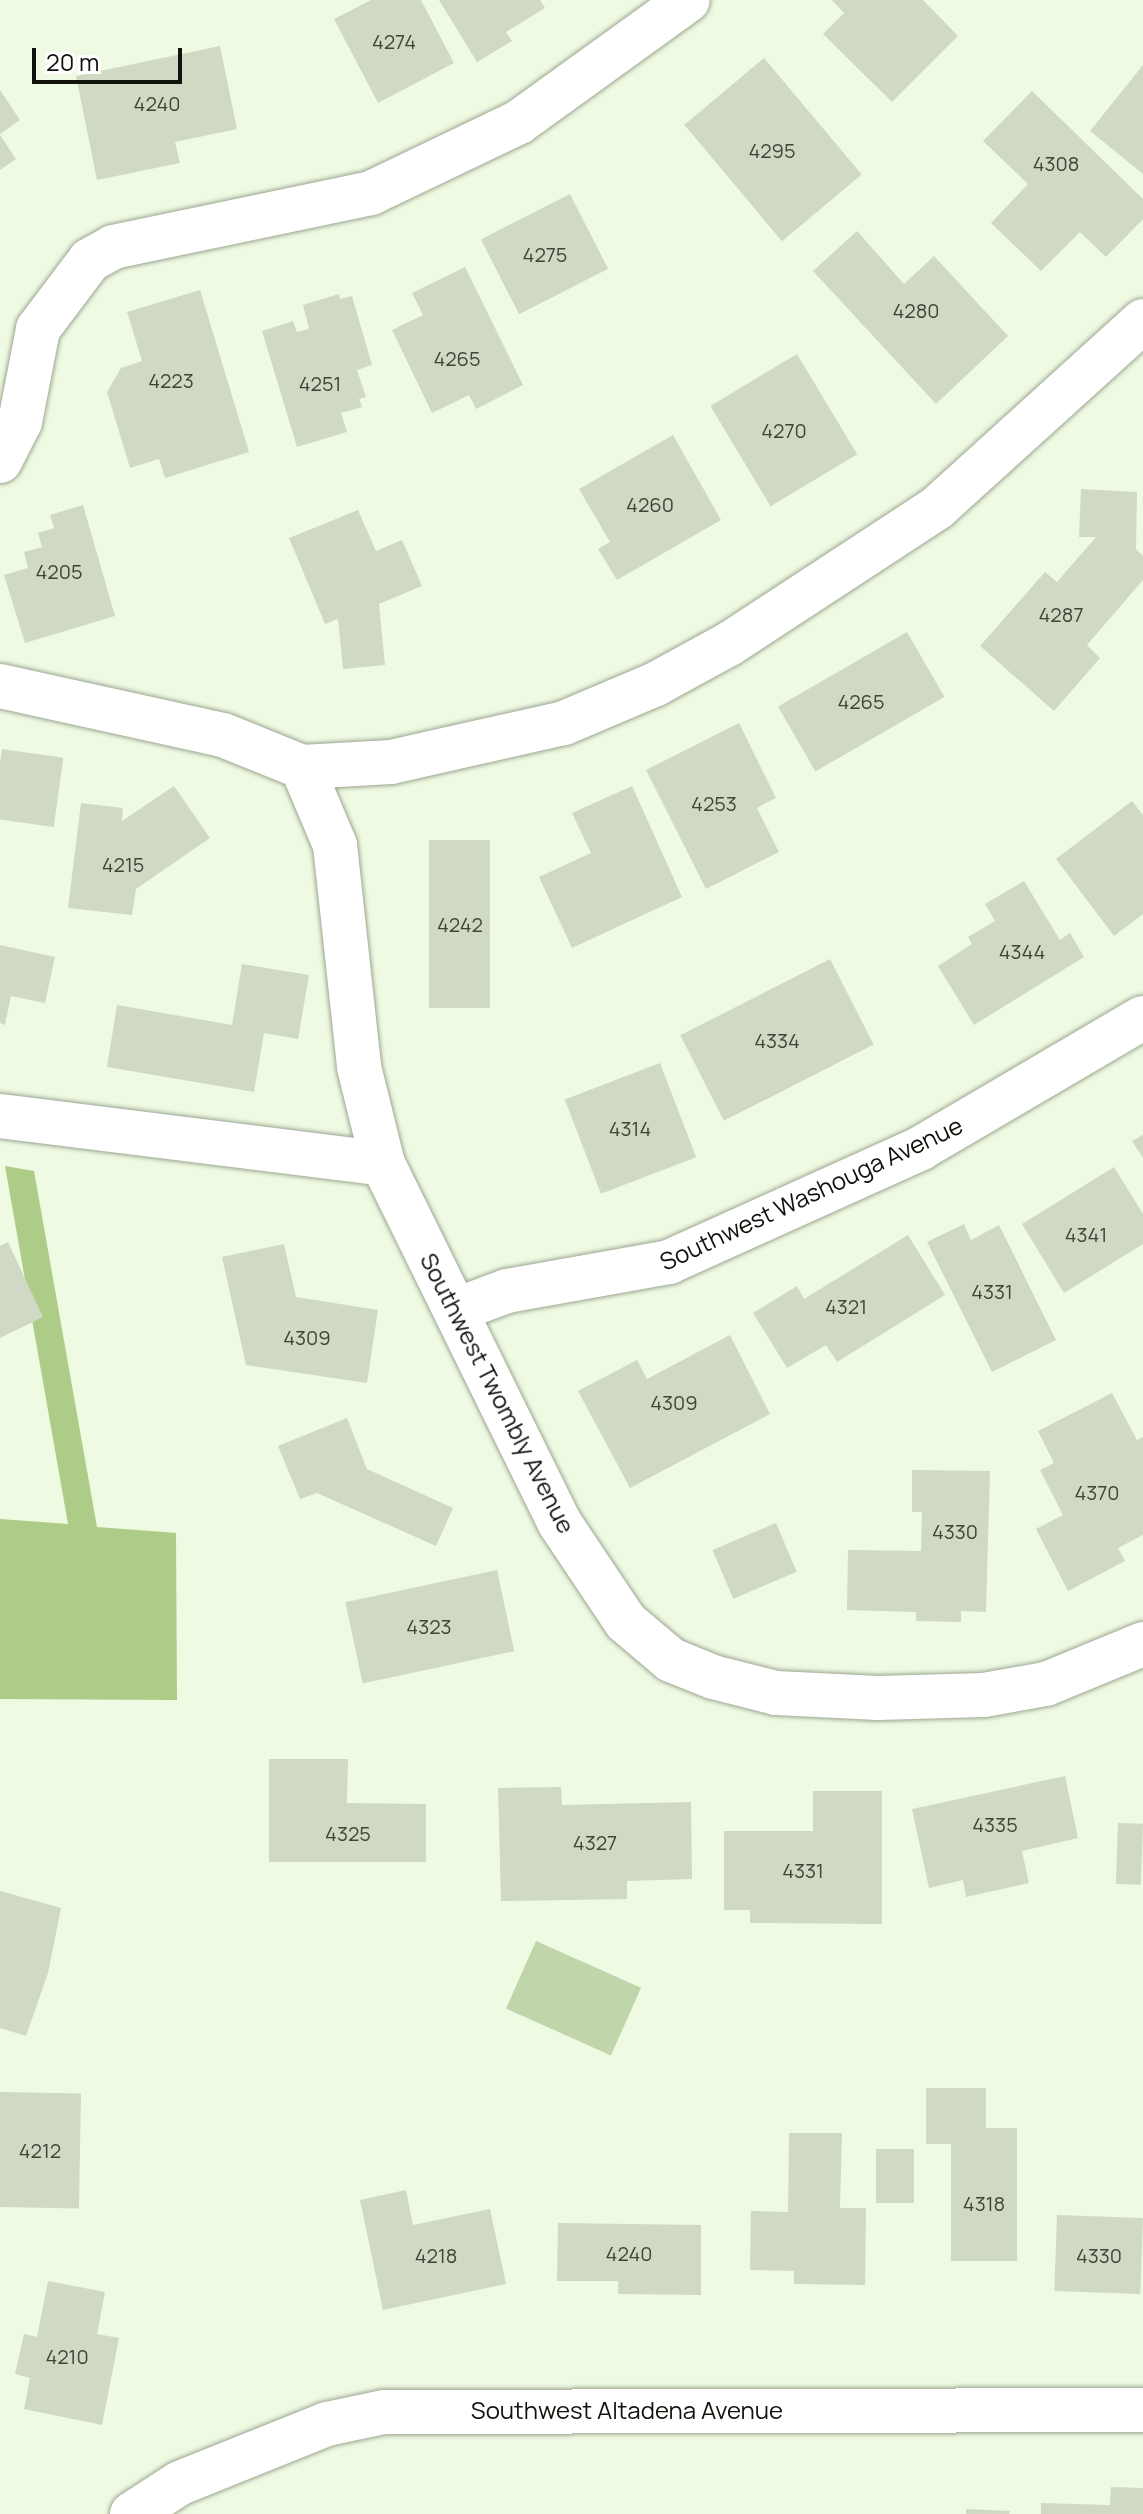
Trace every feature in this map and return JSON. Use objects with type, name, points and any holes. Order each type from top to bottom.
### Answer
[{"type":"street","points":[[0,461],[20,422],[38,329],[90,260],[113,247],[371,193],[462,153],[555,100],[688,0]]},
{"type":"street","points":[[0,686],[223,735],[302,767],[376,764],[490,743],[564,723],[656,684],[729,644],[938,507],[1143,321]]},
{"type":"street","name":"Southwest Twombly Avenue","points":[[302,767],[335,845],[359,1067],[383,1164],[559,1522],[626,1622],[671,1660],[776,1693],[984,1695],[1076,1674],[1143,1644]]},
{"type":"street","name":"Southwest Washouga Avenue","points":[[456,1310],[507,1291],[669,1262],[921,1148],[1143,1018]]},
{"type":"street","points":[[0,1116],[383,1164]]},
{"type":"street","name":"Southwest Altadena Avenue","points":[[132,2514],[180,2483],[327,2424],[384,2412],[1143,2410]]},
{"type":"green space","points":[[5,1166],[34,1171],[97,1527],[176,1533],[177,1700],[0,1699],[0,1519],[68,1524]]},
{"type":"green space","points":[[536,1941],[641,1988],[611,2055],[506,2009]]},
{"type":"building","points":[[371,0],[421,0],[454,63],[378,103],[334,19]]},
{"type":"building","points":[[439,0],[540,0],[545,8],[506,32],[512,41],[477,62]]},
{"type":"building","points":[[832,0],[923,0],[958,36],[892,102],[823,34],[844,13]]},
{"type":"building","points":[[220,46],[237,129],[175,142],[180,163],[97,180],[76,76]]},
{"type":"building","points":[[764,58],[862,174],[782,241],[684,125]]},
{"type":"building","points":[[1143,65],[1143,174],[1090,131]]},
{"type":"building","points":[[0,90],[20,120],[0,134]]},
{"type":"building","points":[[1032,91],[1143,199],[1143,219],[1106,257],[1080,232],[1041,271],[991,223],[1028,184],[983,141]]},
{"type":"building","points":[[0,135],[16,159],[0,170]]},
{"type":"building","points":[[570,194],[608,269],[519,314],[481,239]]},
{"type":"building","points":[[857,231],[904,284],[934,256],[1008,336],[936,404],[813,271]]},
{"type":"building","points":[[465,267],[523,385],[476,409],[469,395],[432,413],[392,330],[423,315],[412,293]]},
{"type":"building","points":[[200,290],[249,452],[165,478],[159,459],[130,468],[107,392],[121,368],[142,361],[127,312]]},
{"type":"building","points":[[339,294],[340,299],[352,296],[372,365],[357,370],[366,397],[359,399],[362,407],[341,413],[347,432],[297,447],[262,331],[293,321],[297,332],[309,329],[303,305]]},
{"type":"building","points":[[797,354],[857,454],[771,506],[710,406]]},
{"type":"building","points":[[673,435],[721,520],[617,580],[598,549],[610,542],[579,489]]},
{"type":"building","points":[[1081,489],[1137,492],[1136,549],[1143,556],[1143,580],[1087,645],[1100,658],[1054,711],[980,646],[1045,572],[1057,582],[1096,537],[1079,537]]},
{"type":"building","points":[[83,505],[115,616],[25,643],[4,575],[28,568],[24,552],[42,547],[38,533],[54,528],[50,515]]},
{"type":"building","points":[[358,510],[376,551],[402,540],[422,586],[379,604],[385,665],[343,669],[338,619],[325,624],[289,538]]},
{"type":"building","points":[[907,632],[944,697],[815,771],[778,706]]},
{"type":"building","points":[[739,723],[776,798],[757,808],[779,852],[706,889],[646,770]]},
{"type":"building","points":[[2,749],[63,758],[54,827],[0,819]]},
{"type":"building","points":[[174,786],[210,838],[136,889],[132,915],[68,908],[81,803],[123,808],[122,821]]},
{"type":"building","points":[[632,786],[682,897],[572,948],[539,877],[591,853],[572,813]]},
{"type":"building","points":[[1132,801],[1143,815],[1143,914],[1114,936],[1056,859]]},
{"type":"building","points":[[429,840],[490,840],[490,1008],[429,1008]]},
{"type":"building","points":[[1024,881],[1060,940],[1070,933],[1084,957],[974,1025],[938,966],[972,944],[968,937],[995,921],[985,904]]},
{"type":"building","points":[[0,945],[55,957],[45,1003],[11,996],[5,1025],[0,1023]]},
{"type":"building","points":[[830,959],[874,1045],[724,1121],[680,1035]]},
{"type":"building","points":[[242,964],[309,975],[298,1039],[264,1033],[254,1092],[107,1067],[117,1005],[232,1025]]},
{"type":"building","points":[[660,1063],[696,1157],[601,1194],[565,1100]]},
{"type":"building","points":[[1143,1135],[1143,1158],[1132,1141]]},
{"type":"building","points":[[1114,1167],[1143,1214],[1143,1244],[1064,1293],[1022,1224]]},
{"type":"building","points":[[964,1224],[971,1240],[999,1225],[1056,1340],[992,1372],[927,1242]]},
{"type":"building","points":[[908,1235],[945,1295],[837,1362],[826,1345],[787,1368],[753,1313],[797,1286],[804,1299]]},
{"type":"building","points":[[8,1242],[43,1317],[0,1338],[0,1246]]},
{"type":"building","points":[[284,1244],[296,1297],[378,1310],[367,1383],[246,1365],[222,1257]]},
{"type":"building","points":[[730,1335],[770,1414],[630,1488],[578,1391],[637,1360],[647,1379]]},
{"type":"building","points":[[1112,1393],[1137,1440],[1143,1437],[1143,1535],[1118,1548],[1125,1561],[1068,1591],[1036,1529],[1063,1515],[1040,1470],[1054,1463],[1038,1431]]},
{"type":"building","points":[[347,1418],[367,1469],[453,1508],[436,1546],[317,1493],[300,1499],[278,1446]]},
{"type":"building","points":[[912,1470],[990,1471],[986,1612],[961,1611],[961,1622],[916,1621],[916,1612],[847,1610],[848,1550],[921,1551],[922,1512],[912,1512]]},
{"type":"building","points":[[776,1523],[797,1572],[733,1599],[712,1550]]},
{"type":"building","points":[[497,1570],[514,1651],[363,1683],[345,1602]]},
{"type":"building","points":[[269,1759],[348,1759],[347,1803],[426,1804],[426,1862],[269,1862]]},
{"type":"building","points":[[1065,1776],[1078,1838],[1022,1851],[1029,1883],[966,1897],[963,1880],[929,1888],[912,1809]]},
{"type":"building","points":[[561,1787],[562,1805],[691,1802],[692,1879],[627,1881],[627,1899],[501,1901],[498,1788]]},
{"type":"building","points":[[813,1791],[882,1791],[882,1924],[750,1923],[750,1910],[724,1910],[724,1831],[813,1831]]},
{"type":"building","points":[[1118,1823],[1143,1824],[1141,1885],[1116,1884]]},
{"type":"building","points":[[0,1891],[61,1908],[48,1973],[26,2036],[0,2028]]},
{"type":"building","points":[[926,2088],[986,2088],[986,2128],[1017,2128],[1017,2261],[951,2261],[951,2144],[926,2144]]},
{"type":"building","points":[[0,2092],[81,2093],[79,2208],[0,2207]]},
{"type":"building","points":[[789,2133],[842,2133],[840,2208],[866,2208],[865,2285],[794,2284],[794,2271],[750,2270],[751,2211],[788,2212]]},
{"type":"building","points":[[876,2149],[914,2149],[914,2203],[876,2203]]},
{"type":"building","points":[[406,2190],[413,2225],[490,2209],[506,2284],[383,2310],[360,2200]]},
{"type":"building","points":[[1057,2215],[1143,2218],[1140,2294],[1054,2291]]},
{"type":"building","points":[[558,2223],[701,2225],[701,2295],[618,2294],[618,2281],[557,2281]]},
{"type":"building","points":[[48,2281],[105,2292],[97,2334],[119,2338],[102,2425],[24,2409],[30,2378],[15,2374],[24,2334],[37,2337]]},
{"type":"building","points":[[1111,2487],[1143,2488],[1143,2514],[1041,2514],[1041,2503],[1110,2505]]},
{"type":"building","points":[[966,2509],[1010,2511],[1009,2514],[966,2514]]}]
